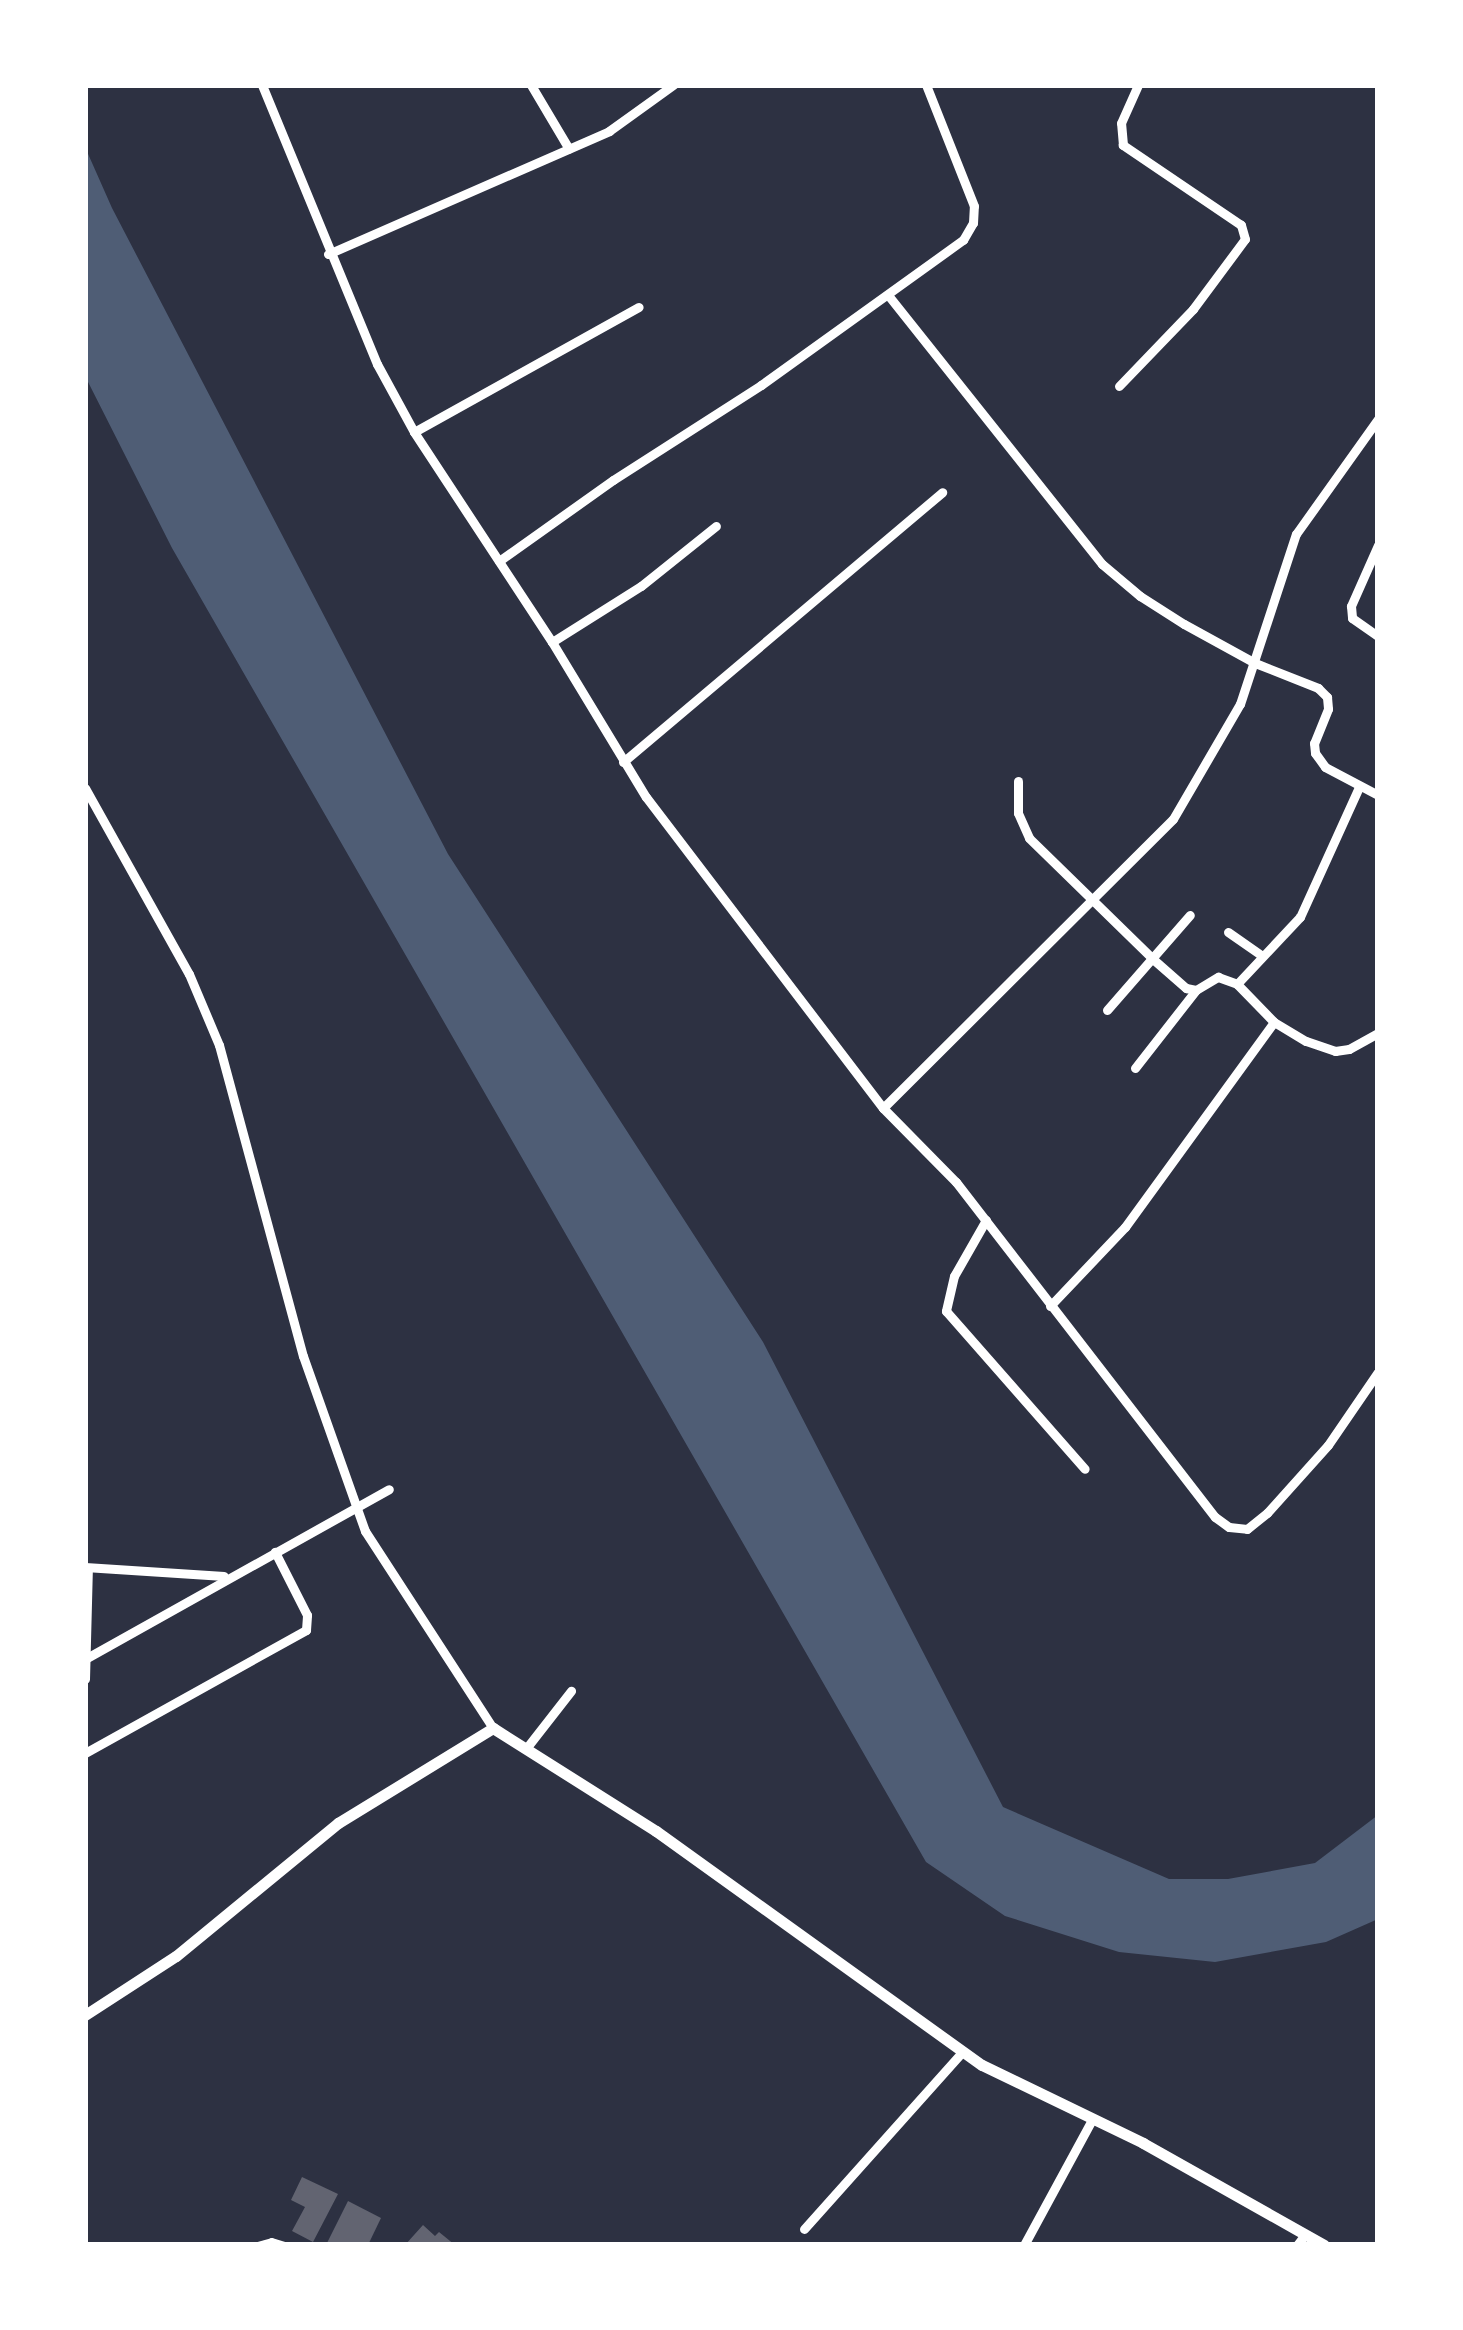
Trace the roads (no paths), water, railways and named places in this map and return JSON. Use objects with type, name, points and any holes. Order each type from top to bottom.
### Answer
[{"type":"street","points":[[262,85],[328,254],[377,364],[414,432],[552,642],[623,762],[882,1108],[956,1182],[1215,1517],[1228,1527],[1247,1529],[1267,1513],[1344,1424],[1378,1372]]},
{"type":"street","points":[[531,85],[569,149]]},
{"type":"street","points":[[328,254],[569,149],[646,108],[673,85]]},
{"type":"street","points":[[1119,386],[1193,309],[1246,239],[1241,225],[1123,145],[1121,123],[1138,85]]},
{"type":"street","points":[[499,561],[963,240],[973,223],[974,206],[930,87]]},
{"type":"street","points":[[888,295],[1102,564],[1140,596],[1255,663],[1318,688],[1328,709],[1314,743],[1315,753],[1325,767],[1378,795]]},
{"type":"street","points":[[414,432],[640,307]]},
{"type":"street","points":[[882,1108],[1181,807],[1224,736],[1255,663],[1296,534],[1378,419]]},
{"type":"street","points":[[623,762],[910,514],[942,492]]},
{"type":"street","points":[[552,642],[641,586],[716,526]]},
{"type":"street","points":[[1378,545],[1351,606],[1352,618],[1378,636]]},
{"type":"street","points":[[1018,781],[1018,814],[1029,838],[1154,960],[1186,988],[1196,990]]},
{"type":"street","points":[[1238,984],[1300,917],[1359,787]]},
{"type":"street","points":[[85,788],[189,974],[219,1044],[303,1356],[356,1510],[390,1575],[424,1616],[493,1728],[528,1746],[656,1831],[962,2052],[1143,2143],[1301,2240],[1324,2245]]},
{"type":"street","points":[[1107,1010],[1190,915]]},
{"type":"street","points":[[1228,932],[1261,955]]},
{"type":"street","points":[[1134,1068],[1196,990],[1218,977],[1238,984],[1274,1022],[1306,1042],[1334,1051],[1350,1049],[1378,1033]]},
{"type":"street","points":[[1050,1306],[1125,1227],[1274,1022]]},
{"type":"street","points":[[986,1220],[954,1276],[946,1311],[1084,1470]]},
{"type":"street","points":[[86,1659],[227,1576],[356,1510],[388,1489]]},
{"type":"street","points":[[85,1754],[306,1630],[308,1614],[275,1552]]},
{"type":"street","points":[[85,1679],[87,1568],[227,1576]]},
{"type":"street","points":[[528,1746],[572,1691]]},
{"type":"street","points":[[85,2015],[176,1956],[338,1823],[493,1728]]},
{"type":"street","points":[[804,2229],[962,2052]]},
{"type":"street","points":[[1024,2245],[1092,2120]]},
{"type":"lane","points":[[254,2245],[271,2240],[287,2245]]},
{"type":"water","points":[[85,147],[112,208],[448,854],[763,1342],[1003,1807],[1169,1879],[1228,1879],[1315,1863],[1378,1815],[1378,1919],[1326,1942],[1215,1962],[1119,1952],[1005,1916],[926,1862],[172,548],[85,376]]}]
